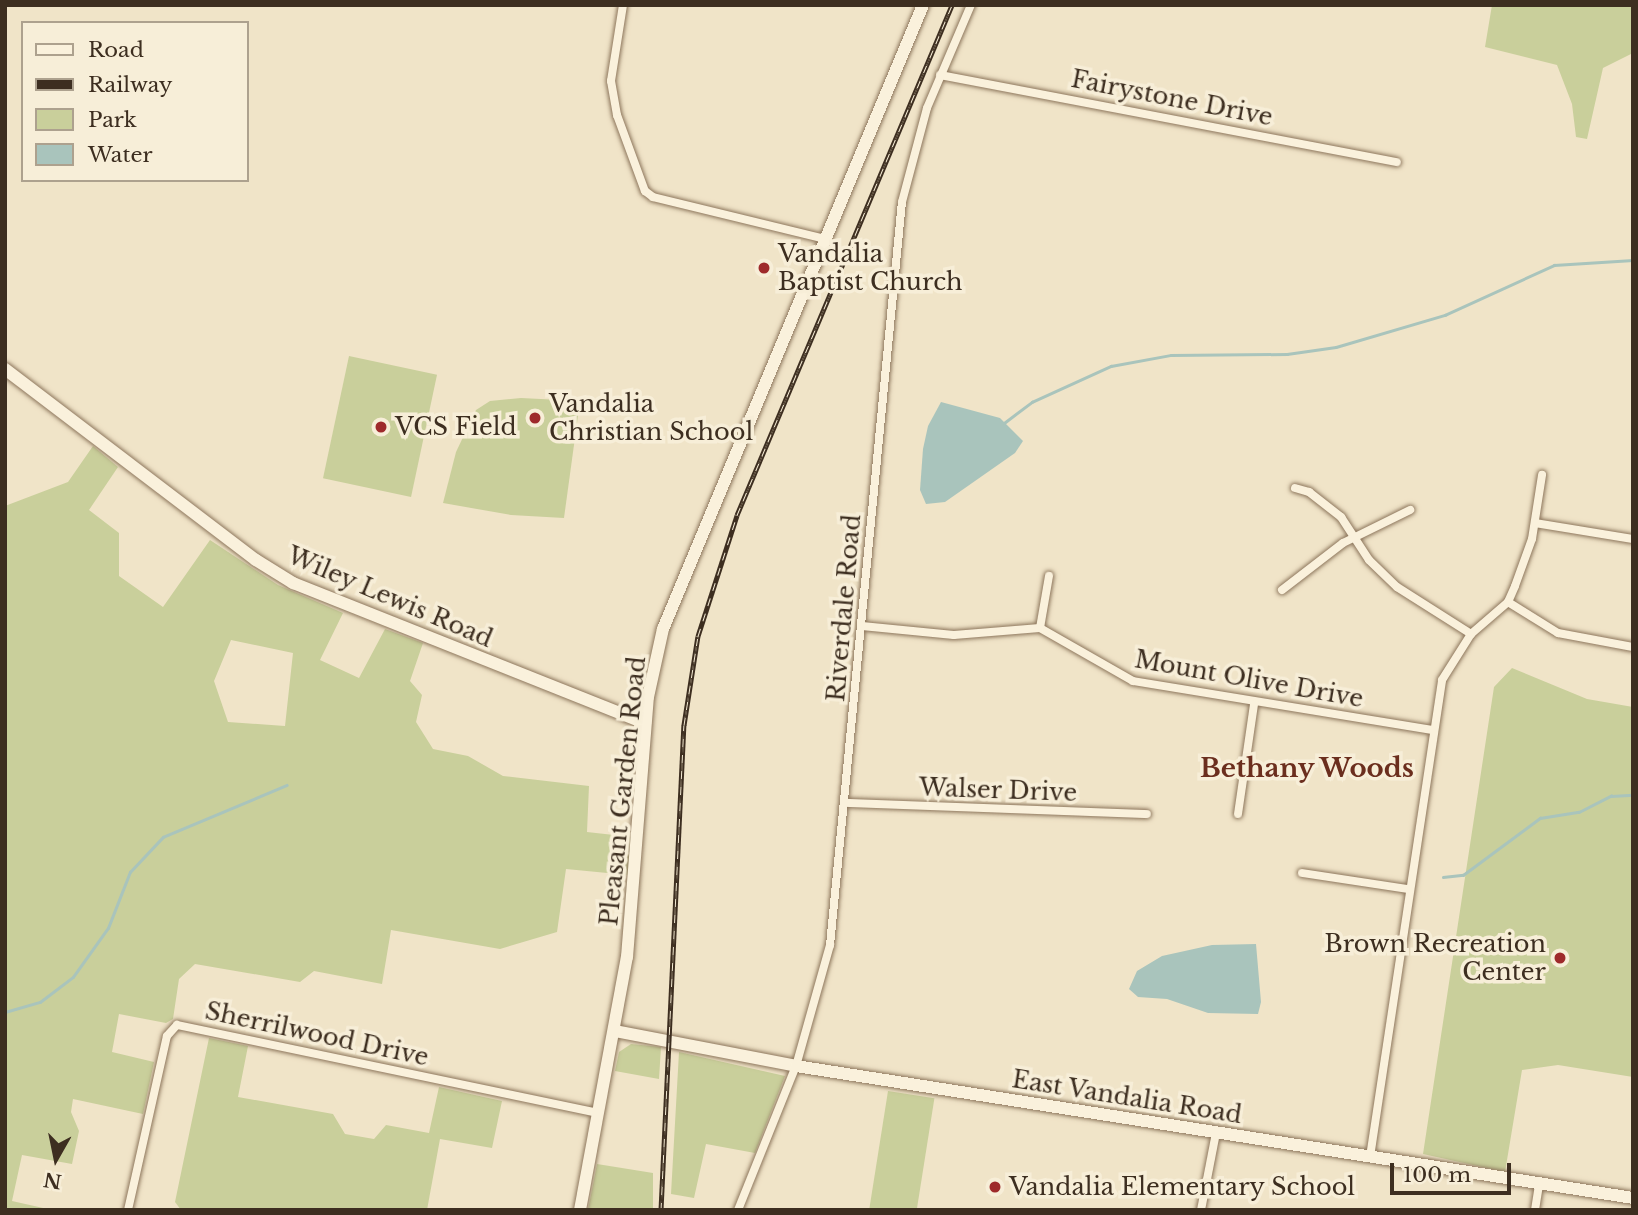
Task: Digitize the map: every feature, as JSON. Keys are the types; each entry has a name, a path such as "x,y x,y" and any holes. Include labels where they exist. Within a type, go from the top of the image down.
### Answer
{"street":[{"path":"623,5 613,59 613,98 634,170 647,193 825,239"},
{"name":"Pleasant Garden Road","path":"580,1210 615,1031 635,899 645,723 655,656 672,601 923,5"},
{"name":"Riverdale Road","path":"738,1210 796,1066 830,945 847,803 902,202 916,141 940,75 971,5"},
{"name":"Fairystone Drive","path":"940,75 1397,162"},
{"name":"Wiley Lewis Road","path":"5,369 256,560 293,583 645,723"},
{"path":"1370,1157 1408,889 1442,680 1471,634 1508,602 1524,568 1535,523 1542,475"},
{"path":"1295,488 1330,506 1388,579 1471,634"},
{"path":"1282,590 1356,536 1410,510"},
{"path":"1535,523 1633,539"},
{"path":"862,626 954,635 1040,628 1049,576"},
{"path":"1508,602 1558,633 1633,647"},
{"name":"Mount Olive Drive","path":"1040,628 1133,681 1254,704 1433,730"},
{"path":"1238,814 1254,704"},
{"name":"Walser Drive","path":"847,803 1147,814"},
{"path":"1302,873 1408,889"},
{"name":"Sherrilwood Drive","path":"128,1210 167,1035 177,1025 598,1113"},
{"name":"East Vandalia Road","path":"615,1031 796,1066 1633,1198"},
{"path":"1201,1210 1216,1133"},
{"path":"1535,1210 1539,1184"}],"green space":[{"path":"1492,5 1633,5 1633,53 1603,68 1587,139 1576,137 1572,104 1557,65 1485,47"},
{"name":"VCS Field","path":"349,356 437,375 411,497 323,478"},
{"path":"521,398 580,401 564,518 511,515 443,503 456,452 476,410 490,401"},
{"path":"93,446 118,467 89,510 119,533 119,576 163,607 210,540 278,585 343,613 320,660 359,678 385,629 423,643 410,681 422,695 416,722 433,749 468,756 503,776 589,786 587,832 632,837 628,875 566,869 557,932 500,949 391,930 382,984 314,971 300,982 195,964 179,979 173,1019 166,1023 119,1014 112,1052 154,1062 143,1114 73,1099 71,1112 79,1131 72,1164 22,1155 12,1201 52,1210 5,1210 5,506 68,482","holes":["231,640 293,653 285,726 228,722 214,681"]},
{"path":"1512,668 1587,699 1633,707 1633,1077 1558,1065 1522,1070 1505,1172 1423,1154 1494,687"},
{"path":"209,1038 248,1046 238,1097 333,1114 345,1134 374,1139 386,1125 429,1133 439,1087 502,1101 492,1148 440,1139 427,1210 181,1210 175,1202"},
{"path":"631,1044 661,1047 659,1079 615,1071 619,1052"},
{"path":"679,1052 785,1076 755,1153 706,1144 694,1198 671,1194"},
{"path":"888,1091 934,1098 917,1210 869,1210"},
{"path":"597,1164 653,1173 653,1210 588,1210"}],"water":[{"path":"941,402 1000,418 1023,441 1015,453 945,502 926,504 920,490 923,449 928,426"},
{"path":"1256,944 1261,1002 1258,1014 1208,1013 1167,999 1138,997 1129,989 1137,971 1162,956 1212,945"}],"waterway":[{"path":"1004,423 1032,402 1111,366 1171,355 1287,354 1336,347 1445,315 1554,265 1633,260"},
{"path":"5,1012 40,1002 73,977 108,928 130,872 163,837 287,785"},
{"path":"1443,877 1463,875 1540,818 1579,812 1611,796 1633,795"}],"railway":[{"path":"661,1210 684,725 698,636 737,515 952,5"}],"place":[{"name":"Vandalia Baptist Church","path":"764,268"},
{"name":"Vandalia Christian School","path":"535,418"},
{"name":"VCS Field","path":"381,427"},
{"name":"Brown Recreation Center","path":"1560,958"},
{"name":"Vandalia Elementary School","path":"995,1187"}],"district":[{"name":"Bethany Woods","path":"1307,769"}]}
